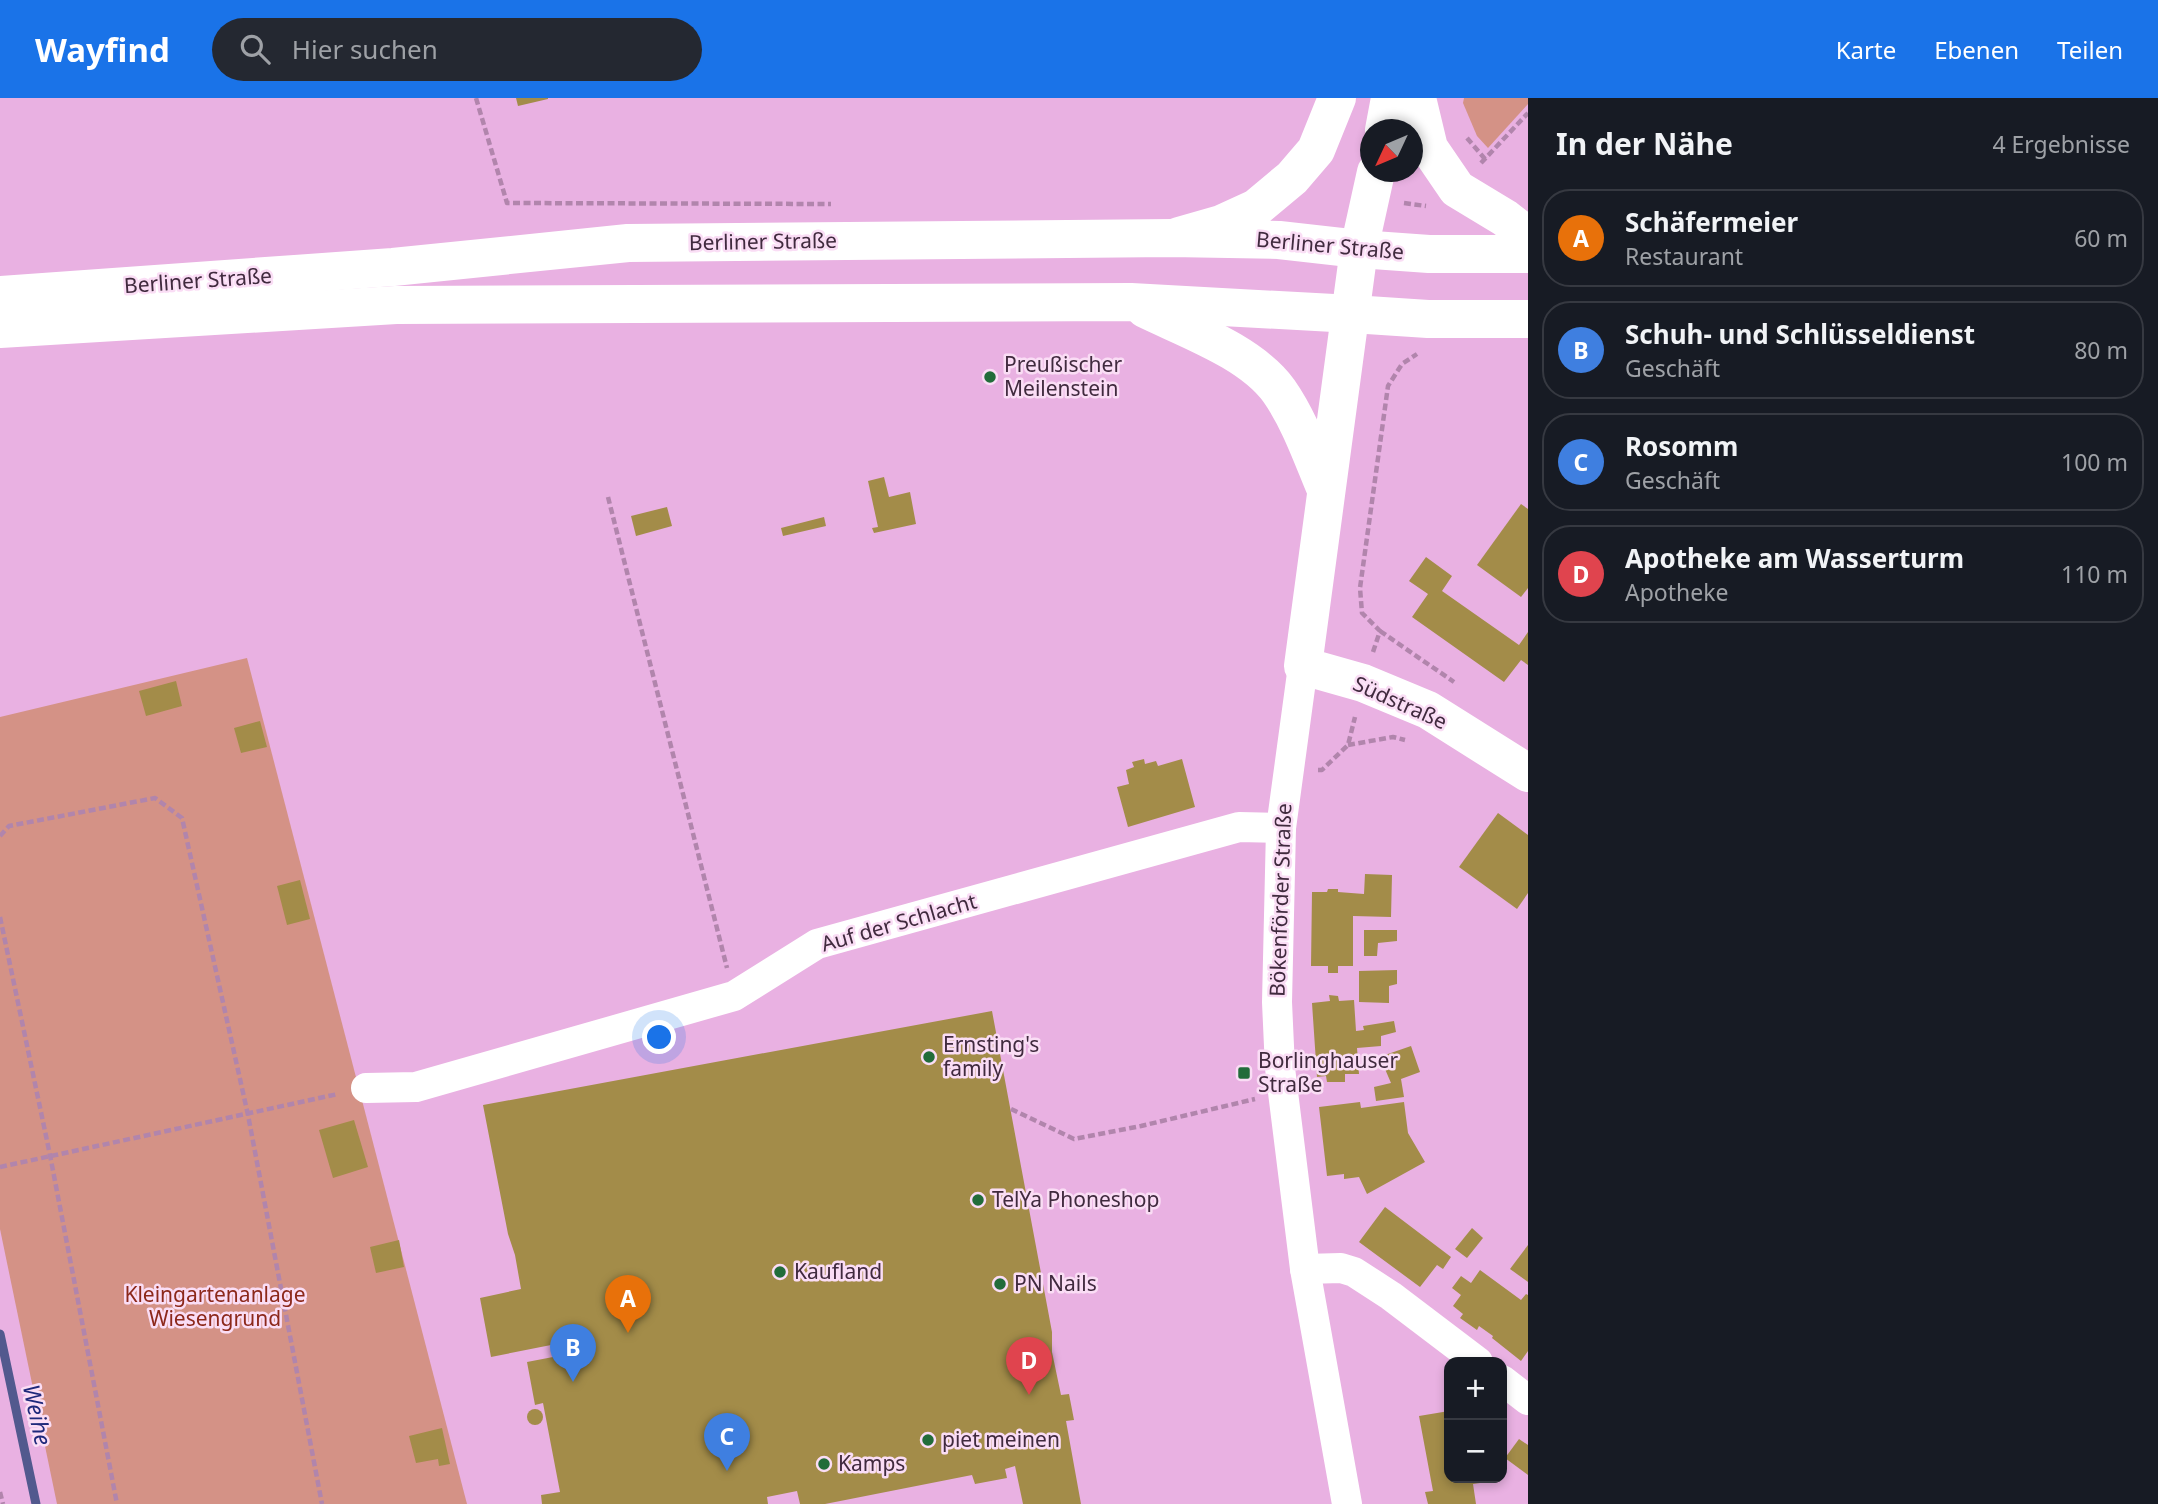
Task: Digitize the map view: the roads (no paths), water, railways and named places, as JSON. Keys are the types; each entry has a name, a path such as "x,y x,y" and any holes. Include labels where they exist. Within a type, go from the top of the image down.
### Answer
{"main road":[{"path":"1171,238 1221,224 1255,208 1292,178 1316,150 1337,98"},
{"path":"1386,119 1390,98"},
{"path":"1418,98 1429,148 1457,188 1528,236"},
{"name":"Bökenförder Straße","path":"1303,666 1359,249 1374,182"},
{"name":"Berliner Straße","path":"0,295 393,267 628,243 1171,238 1279,240 1429,254 1528,254"},
{"path":"1131,302 1256,367 1279,390 1298,423 1326,490"},
{"name":"Berliner Straße","path":"0,329 396,305 1131,302 1428,319 1528,320"},
{"name":"Südstraße","path":"1303,666 1363,683 1428,710 1526,768"}],"street":[{"name":"Bökenförder Straße","path":"1303,666 1281,828 1277,1002 1283,1093 1305,1269 1347,1504"},
{"name":"Auf der Schlacht","path":"366,1088 416,1087 734,996 817,944 1239,827 1281,828"},
{"path":"1305,1269 1341,1268 1354,1272 1383,1290 1471,1357"},
{"path":"1507,1384 1528,1400"}],"waterway":[{"name":"Weihe","path":"0,1334 36,1504"}],"place":[{"name":"Preußischer Meilenstein","path":"990,377"},
{"name":"Ernsting's family","path":"929,1057"},
{"name":"Borlinghauser Straße","path":"1244,1073"},
{"name":"TelYa Phoneshop","path":"978,1200"},
{"name":"Kaufland","path":"780,1272"},
{"name":"PN Nails","path":"1000,1284"},
{"name":"Schäfermeier","path":"628,1333"},
{"name":"Schuh- und Schlüsseldienst","path":"573,1382"},
{"name":"Apotheke am Wasserturm","path":"1029,1395"},
{"name":"piet meinen","path":"928,1440"},
{"name":"Kamps","path":"824,1464"},
{"name":"Rosomm","path":"727,1471"}],"park label":[{"name":"Kleingartenanlage Wiesengrund","path":"215,1307"}]}
